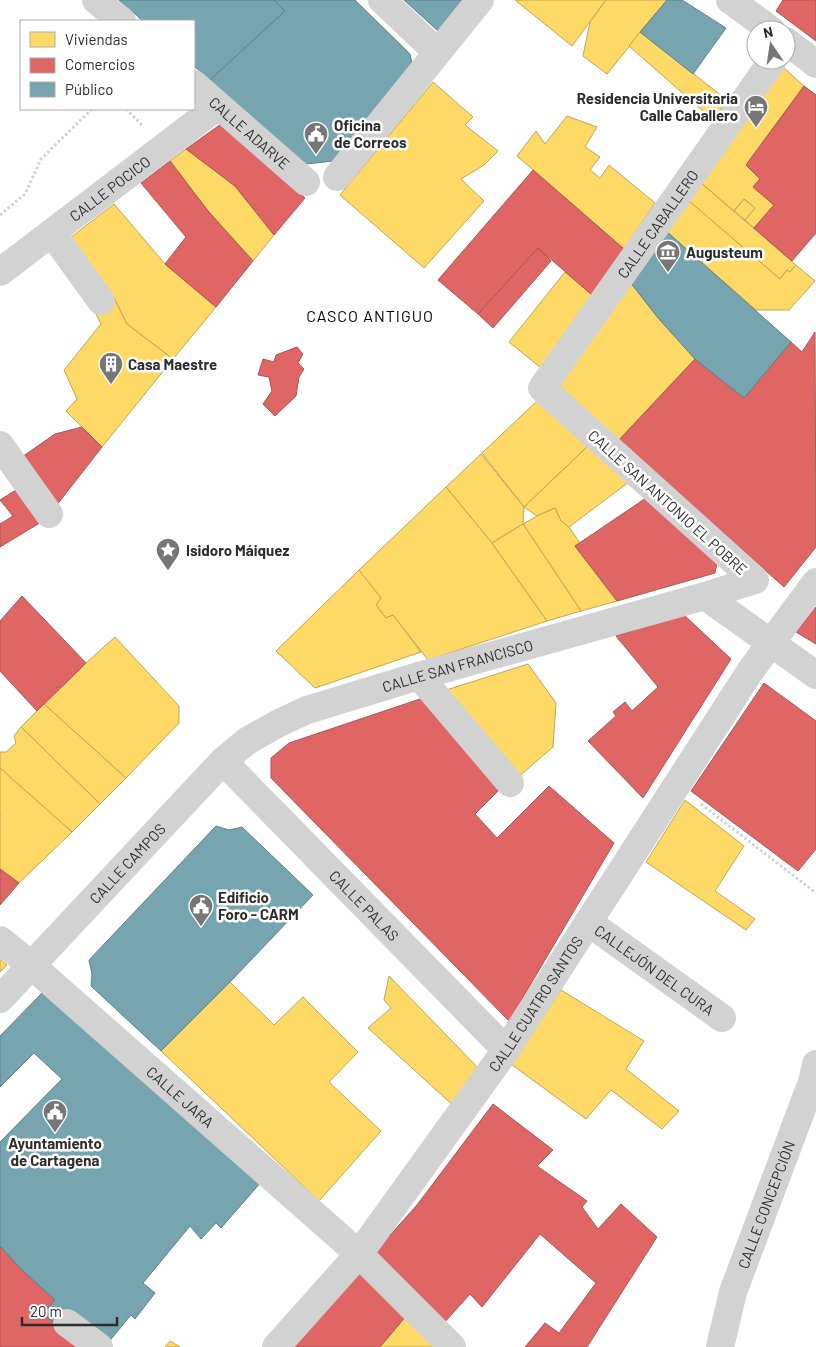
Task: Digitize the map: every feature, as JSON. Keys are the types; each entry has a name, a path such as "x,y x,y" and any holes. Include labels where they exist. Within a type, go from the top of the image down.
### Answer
{"street":[{"path":"96,0 121,20"},
{"path":"382,0 437,52"},
{"path":"337,177 480,0"},
{"path":"730,0 764,16"},
{"path":"796,49 816,64"},
{"name":"CALLE CABALLERO","path":"542,388 766,70"},
{"name":"CALLE ADARVE","path":"195,85 306,182"},
{"name":"CALLE POCICO","path":"0,272 218,106"},
{"path":"52,232 101,300"},
{"name":"CALLE SAN ANTONIO EL POBRE","path":"542,388 756,580 705,596"},
{"path":"0,445 49,514"},
{"name":"CALLE CUATRO SANTOS","path":"276,1347 359,1254 506,1050 770,642 816,582"},
{"path":"705,596 816,676"},
{"name":"CALLE SAN FRANCISCO","path":"223,760 247,741 278,723 307,710 419,676 705,596"},
{"path":"419,676 510,783"},
{"name":"CALLE CAMPOS","path":"0,999 223,760"},
{"name":"CALLE PALAS","path":"223,760 506,1050"},
{"name":"CALLEJÓN DEL CURA","path":"588,922 722,1018"},
{"name":"CALLE JARA","path":"0,940 31,965 359,1254 452,1347"},
{"name":"CALLE CONCEPCIÓN","path":"720,1347 733,1292 812,1082 816,1064"},
{"path":"67,1323 99,1347"}],"path":[{"path":"0,215 25,194 41,159 91,110"},
{"path":"127,110 145,127"},
{"path":"677,785 816,893"}],"building: Viviendas":[{"path":"515,0 606,0 572,46"},
{"path":"606,0 667,0 607,74 583,56 590,22"},
{"path":"640,32 727,100 713,120 629,46"},
{"name":"Residencia Universitaria Calle Caballero","path":"781,70 786,70 804,86 746,165 760,179 753,187 774,205 754,228 745,220 755,208 744,199 734,211 700,182"},
{"path":"433,82 473,117 465,125 498,151 484,165 461,179 484,201 424,268 340,195"},
{"path":"567,116 597,127 585,147 600,157 590,170 600,178 609,165 655,203 624,249 517,156 536,131 545,144"},
{"path":"186,149 235,186 274,235 253,261 208,211 170,161"},
{"path":"700,182 796,265 790,272 787,270 780,279 689,201"},
{"path":"744,199 755,208 745,220 734,211"},
{"path":"689,201 780,279 787,270 790,272 796,265 815,281 789,310 756,310 666,231"},
{"path":"114,204 165,264 216,307 173,359 127,324 114,298 70,238"},
{"path":"565,272 592,295 541,368 509,342"},
{"path":"630,282 659,319 695,359 619,440 556,384"},
{"name":"Casa Maestre","path":"114,298 127,324 173,359 102,447 66,411 77,399 64,370 101,324 95,312"},
{"path":"538,400 588,446 524,507 482,453"},
{"path":"588,446 629,482 569,527 561,521 555,508 537,516 524,507"},
{"path":"481,454 524,507 523,524 492,543 446,487"},
{"path":"446,487 492,543 547,621 428,660 393,615 386,618 376,605 381,598 359,570"},
{"path":"555,508 561,521 569,527 580,543 575,546 617,601 581,611 523,524"},
{"path":"523,524 581,611 547,621 492,543"},
{"path":"359,570 381,598 376,605 386,618 393,615 421,652 315,688 276,651"},
{"path":"115,637 179,706 179,723 126,778 44,704"},
{"path":"528,664 556,703 553,747 516,779 440,692"},
{"path":"44,704 126,778 100,804 21,727"},
{"path":"21,727 100,804 72,832 0,768 0,752 6,752 16,743 14,736"},
{"path":"0,768 72,832 19,883 0,869"},
{"path":"685,800 744,846 715,891 755,919 746,930 646,862"},
{"path":"0,959 7,965 0,972"},
{"path":"389,976 482,1072 456,1108 368,1028 391,1008 384,1000"},
{"path":"230,982 274,1025 303,997 358,1052 329,1082 381,1131 319,1201 161,1051"},
{"path":"561,990 644,1041 626,1069 679,1111 662,1129 611,1090 586,1119 511,1064"},
{"path":"406,1316 435,1347 380,1347"},
{"path":"170,1341 180,1347 165,1347"}],"building: Comercios":[{"path":"783,0 816,0 816,41 796,26 796,20 788,20 776,11"},
{"path":"804,86 816,95 816,233 792,261 754,228 774,205 753,187 760,179 746,165"},
{"path":"221,124 305,198 274,235 235,186 186,149"},
{"path":"170,161 208,211 253,261 216,307 165,264 186,237 141,183"},
{"path":"533,170 624,249 592,295 538,248 478,314 438,280"},
{"path":"538,248 551,261 493,328 478,314"},
{"path":"815,332 816,547 784,587 619,440 695,359 744,398 791,342 802,352"},
{"path":"297,347 303,354 298,363 304,369 299,377 296,396 275,416 263,404 272,391 269,377 258,375 263,359 274,362 276,355"},
{"path":"82,427 102,447 56,506 22,457 55,434"},
{"path":"19,488 43,521 0,547 0,524 13,516 0,500"},
{"path":"646,498 717,563 715,573 617,601 575,546"},
{"path":"22,596 86,663 37,711 0,671 0,621"},
{"path":"816,607 816,644 796,632"},
{"path":"683,614 731,659 643,798 588,741 616,716 613,712 625,702 632,711 658,687 616,636"},
{"path":"764,683 816,721 816,849 798,871 691,791"},
{"path":"423,698 502,787 475,814 497,838 549,786 614,843 509,1021 271,778 271,758 289,743"},
{"path":"0,869 19,883 0,905"},
{"path":"493,1104 553,1150 537,1166 587,1201 582,1207 598,1229 621,1204 657,1237 587,1347 525,1347 545,1323 559,1333 596,1283 540,1234 482,1307 470,1294 443,1324 373,1254 417,1205"},
{"path":"0,1246 21,1269 55,1300 43,1314 88,1347 0,1347"},
{"path":"359,1269 406,1316 380,1347 290,1347"}],"building: Público":[{"path":"119,0 274,0 285,11 210,80 195,67 195,20 142,20"},
{"path":"274,0 355,0 410,54 412,63 333,161 306,164 210,80 285,11"},
{"path":"404,0 463,0 438,31"},
{"path":"667,0 682,0 726,28 693,74 640,32"},
{"path":"666,231 791,342 744,398 695,359 659,319 630,282"},
{"name":"Edificio Foro - CARM","path":"216,826 229,830 242,827 313,895 161,1051 91,986 92,974 89,960"},
{"path":"42,993 262,1181 221,1228 216,1223 201,1239 190,1226 143,1283 155,1293 135,1319 131,1315 107,1344 61,1327 43,1314 55,1300 21,1269 0,1246 0,1142 62,1079 34,1053 0,1087 0,1036"}],"place":[{"name":"Residencia Universitaria Calle Caballero","path":"756,128"},
{"name":"Oficina de Correos","path":"316,155"},
{"name":"Augusteum","path":"668,273"},
{"name":"Casa Maestre","path":"111,385"},
{"name":"Isidoro Máiquez","path":"168,571"},
{"name":"Edificio Foro - CARM","path":"201,927"},
{"name":"Ayuntamiento de Cartagena","path":"55,1133"}],"district":[{"name":"CASCO ANTIGUO","path":"370,315"}]}
